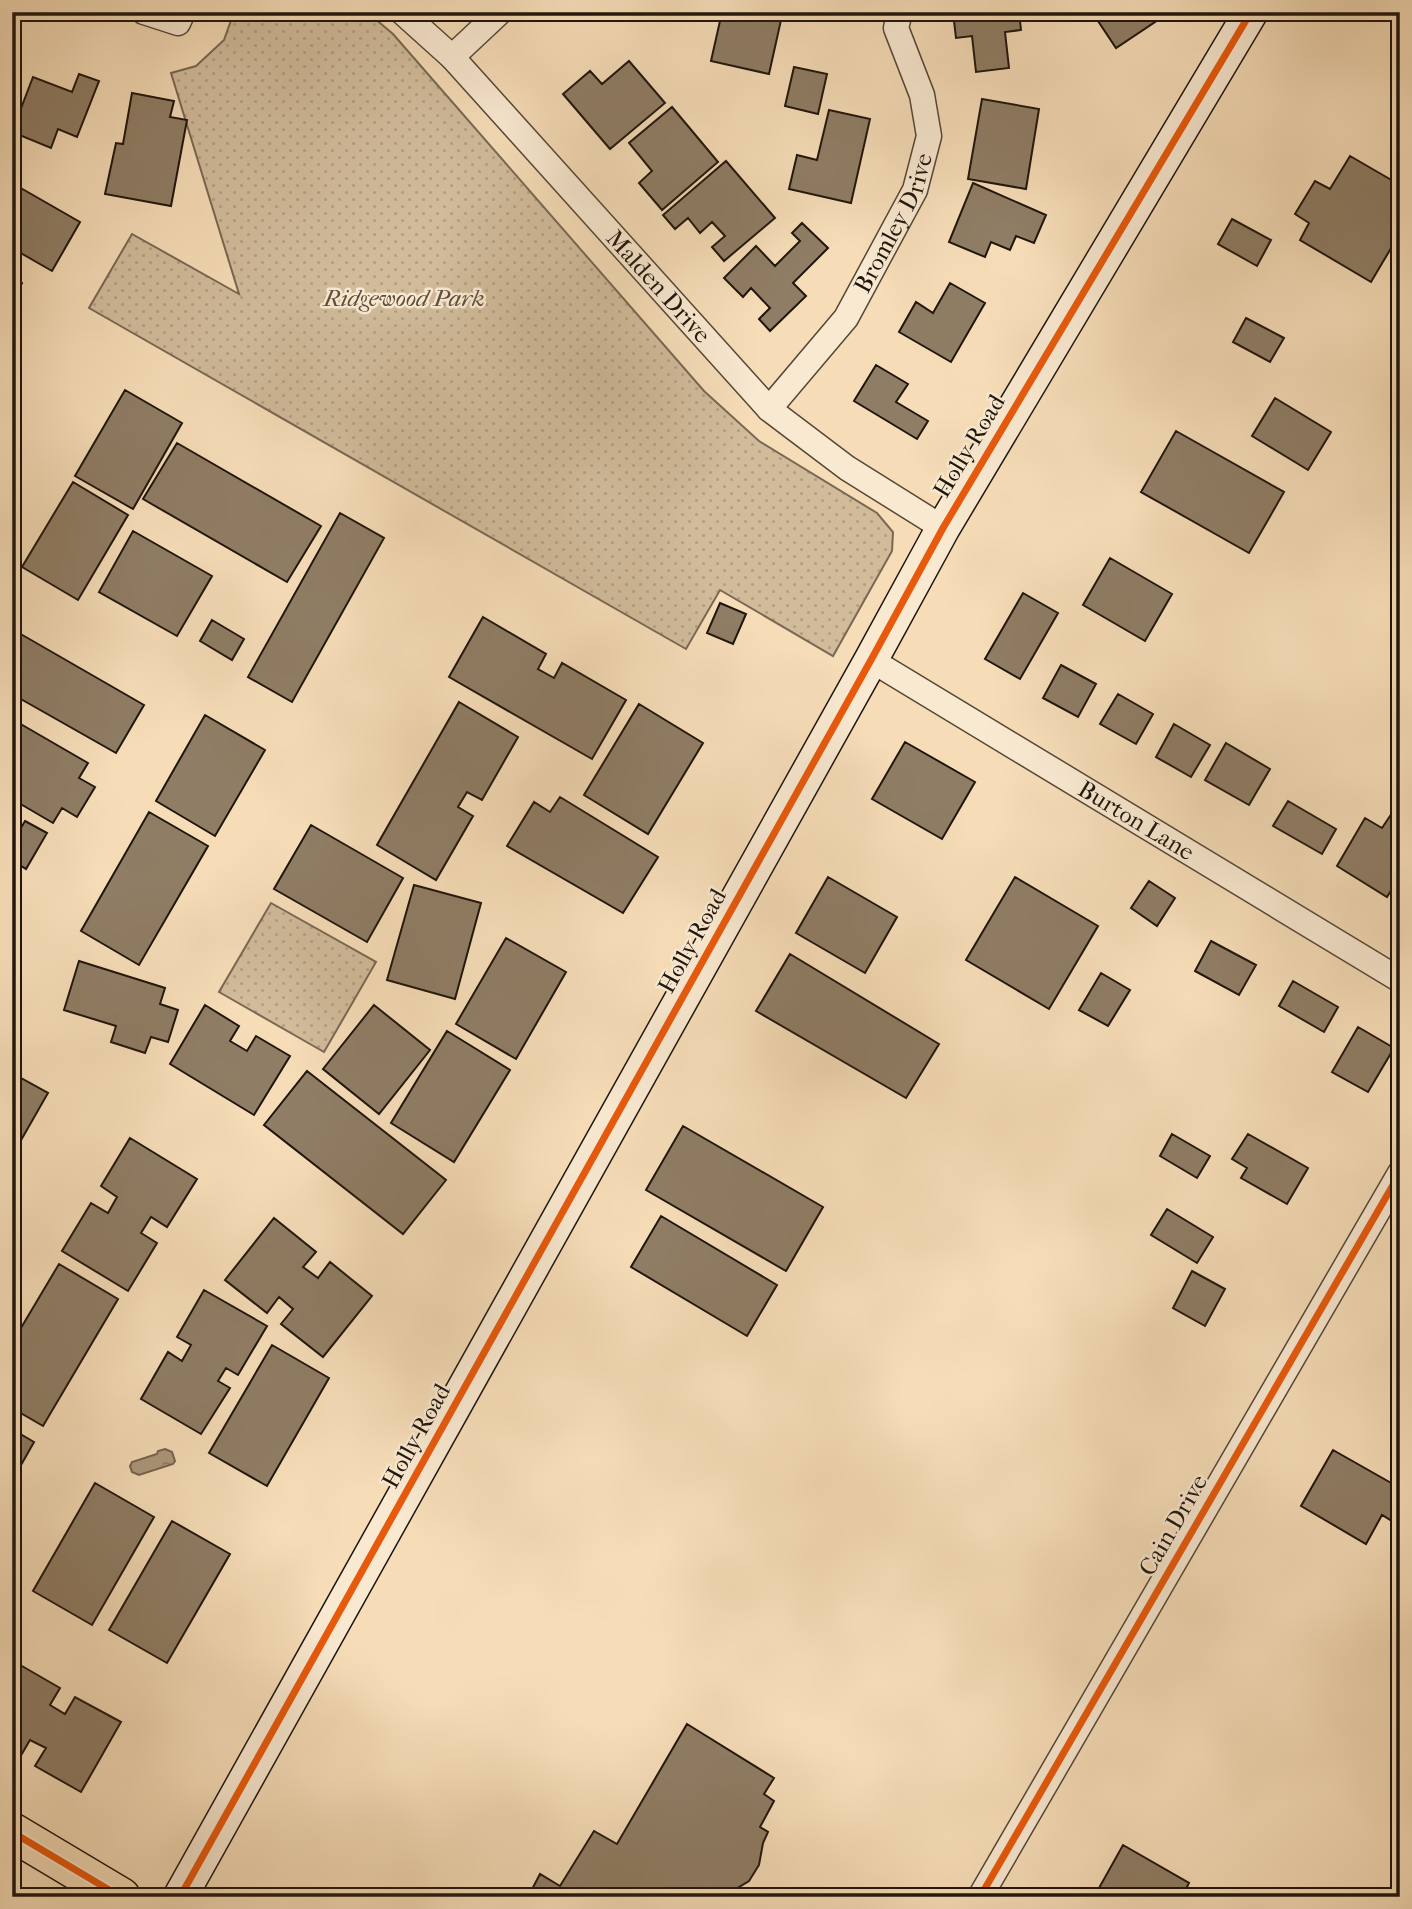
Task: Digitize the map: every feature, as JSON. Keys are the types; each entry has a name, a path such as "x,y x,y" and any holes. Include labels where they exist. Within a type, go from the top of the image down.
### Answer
{"main road":[{"name":"Holly Road","path":"180,1897 943,527 1251,12"},
{"path":"12,1832 121,1897"}],"street":[{"path":"144,12 181,18"},
{"name":"Malden Drive","path":"402,12 452,57 769,409 847,468 943,527"},
{"path":"452,57 500,12"},
{"name":"Bromley Drive","path":"769,409 846,318 915,190 929,136 922,95 896,27 900,12"},
{"name":"Burton Lane","path":"871,660 1400,980"},
{"name":"Cain Drive","path":"979,1897 1400,1173"}],"green space":[{"name":"Ridgewood Park","path":"234,12 367,12 393,34 704,391 759,441 877,513 893,532 892,551 833,656 720,590 686,649 89,308 132,234 239,294 171,73 196,66 224,40"},
{"path":"271,903 376,962 324,1052 219,992"}],"water":[{"path":"165,1449 172,1452 175,1461 173,1464 139,1475 132,1472 132,1462"}],"building":[{"path":"722,12 747,12 781,20 769,74 711,61"},
{"path":"953,12 1019,12 1021,30 1005,32 1009,68 976,72 972,36 956,38"},
{"path":"1092,12 1170,12 1116,48"},
{"path":"629,61 665,103 610,149 563,94 590,71 602,84"},
{"path":"794,67 827,74 818,114 785,106"},
{"path":"79,74 99,81 77,137 58,129 51,148 12,132 33,77 72,92"},
{"path":"132,93 174,101 170,117 187,120 171,206 105,194 116,143 123,144"},
{"path":"982,99 1039,109 1026,189 968,179"},
{"path":"672,107 718,162 662,210 639,183 652,171 629,143"},
{"path":"829,110 870,119 851,203 789,189 797,155 817,160"},
{"path":"1350,156 1400,185 1400,233 1371,282 1300,240 1309,223 1295,214 1315,181 1330,189"},
{"path":"726,161 775,218 724,261 712,247 725,236 712,222 700,233 688,218 675,229 663,215"},
{"path":"12,183 80,222 52,271 12,248"},
{"path":"973,183 1046,215 1034,243 1016,236 1010,250 991,242 985,257 949,242"},
{"path":"1232,219 1271,240 1257,266 1218,244"},
{"path":"802,223 828,248 793,283 806,296 770,331 759,319 770,308 751,288 743,297 724,278 756,246 775,266 800,241 792,233"},
{"path":"12,277 22,283 12,301"},
{"path":"950,283 985,303 951,362 899,332 916,302 933,313"},
{"path":"1246,318 1284,338 1270,362 1233,342"},
{"path":"876,365 908,384 896,402 928,421 917,439 854,401"},
{"path":"125,390 182,423 133,509 75,476"},
{"path":"1275,398 1331,432 1308,470 1252,436"},
{"path":"1176,431 1284,492 1249,553 1141,492"},
{"path":"177,443 321,526 287,582 143,499"},
{"path":"73,482 128,515 78,600 22,567"},
{"path":"340,513 384,538 292,702 248,677"},
{"path":"133,531 212,576 177,636 99,592"},
{"path":"1110,558 1172,594 1145,641 1083,605"},
{"path":"1023,593 1058,613 1020,679 985,659"},
{"path":"720,603 746,614 733,644 707,633"},
{"path":"483,617 546,654 538,669 554,678 562,663 626,700 592,759 449,677"},
{"path":"212,620 244,639 232,660 200,641"},
{"path":"12,629 144,705 116,753 12,694"},
{"path":"1061,665 1096,684 1078,717 1043,698"},
{"path":"1118,694 1153,714 1136,744 1100,724"},
{"path":"459,702 518,737 482,800 467,792 458,807 473,816 436,880 377,845"},
{"path":"639,704 703,743 648,834 584,795"},
{"path":"205,715 265,750 215,836 156,801"},
{"path":"12,719 88,763 79,778 95,787 77,817 62,808 53,823 12,799"},
{"path":"1174,724 1210,745 1191,777 1156,757"},
{"path":"905,742 975,782 942,839 872,799"},
{"path":"1226,743 1270,769 1249,805 1205,780"},
{"path":"560,797 658,857 623,913 507,846 534,802 550,812"},
{"path":"1288,801 1336,829 1322,854 1273,826"},
{"path":"149,812 208,846 139,965 81,931"},
{"path":"1392,813 1400,818 1400,876 1387,897 1337,866 1365,818 1382,828"},
{"path":"25,821 47,833 26,869 12,860 12,843"},
{"path":"311,825 403,878 367,942 274,889"},
{"path":"828,877 897,917 865,973 796,933"},
{"path":"1015,877 1098,926 1049,1009 966,960"},
{"path":"1149,881 1175,898 1157,926 1131,908"},
{"path":"414,885 481,903 455,999 387,980"},
{"path":"506,938 566,972 516,1059 456,1024"},
{"path":"1211,941 1256,965 1239,995 1195,971"},
{"path":"790,954 939,1044 906,1098 756,1011"},
{"path":"79,961 165,988 160,1004 178,1010 168,1042 151,1037 145,1053 111,1042 116,1026 64,1010"},
{"path":"1101,973 1130,990 1108,1026 1079,1010"},
{"path":"1293,981 1338,1007 1324,1032 1279,1006"},
{"path":"205,1005 239,1026 230,1041 247,1051 256,1036 290,1056 254,1115 170,1064"},
{"path":"374,1005 430,1050 379,1114 323,1069"},
{"path":"1358,1027 1394,1048 1368,1092 1332,1072"},
{"path":"447,1031 510,1070 454,1162 391,1123"},
{"path":"307,1071 446,1180 403,1234 264,1125"},
{"path":"12,1073 48,1093 12,1156"},
{"path":"683,1126 823,1207 786,1271 646,1190"},
{"path":"1172,1134 1210,1156 1197,1178 1160,1156"},
{"path":"1248,1134 1308,1168 1287,1204 1241,1178 1247,1168 1232,1159"},
{"path":"130,1138 197,1179 167,1227 151,1217 141,1233 157,1243 128,1291 62,1251 91,1203 108,1213 117,1197 101,1186"},
{"path":"1167,1209 1213,1237 1197,1263 1151,1235"},
{"path":"661,1216 777,1285 747,1336 631,1267"},
{"path":"274,1218 316,1252 303,1267 318,1278 330,1262 372,1296 323,1357 281,1324 293,1309 279,1297 267,1313 225,1280"},
{"path":"59,1264 118,1299 43,1426 12,1408 12,1343"},
{"path":"1192,1271 1225,1289 1205,1326 1173,1308"},
{"path":"204,1290 267,1326 238,1375 226,1368 218,1381 230,1388 201,1434 141,1399 168,1352 182,1361 191,1345 177,1337"},
{"path":"272,1345 329,1378 267,1486 209,1453"},
{"path":"12,1429 34,1442 12,1481"},
{"path":"1333,1450 1400,1488 1400,1526 1382,1515 1366,1544 1301,1506"},
{"path":"95,1483 154,1517 92,1625 33,1591"},
{"path":"172,1521 230,1554 167,1663 109,1630"},
{"path":"15,1662 60,1688 50,1705 65,1714 75,1697 121,1722 81,1792 35,1766 46,1748 30,1740 20,1757 12,1752 12,1667"},
{"path":"687,1724 774,1778 764,1794 774,1801 760,1827 768,1832 759,1865 749,1881 736,1889 731,1897 621,1897 610,1891 607,1897 528,1897 540,1874 560,1886 594,1831 617,1844"},
{"path":"1123,1845 1189,1883 1182,1897 1094,1897"}],"cycle path":[{"path":"180,1897 943,528 1251,12"},
{"path":"980,1897 1400,1173"},
{"path":"12,1832 121,1897"}]}
